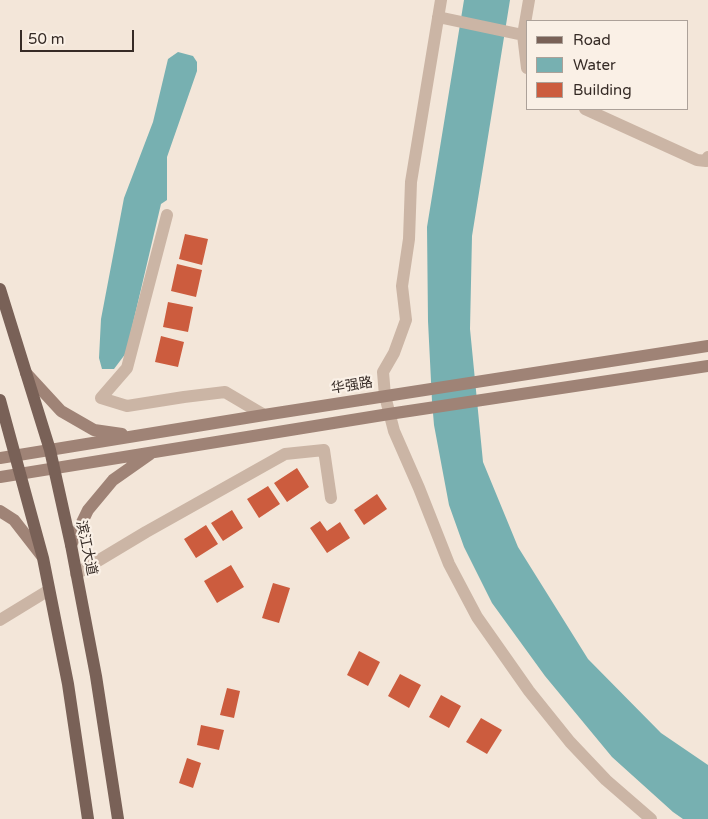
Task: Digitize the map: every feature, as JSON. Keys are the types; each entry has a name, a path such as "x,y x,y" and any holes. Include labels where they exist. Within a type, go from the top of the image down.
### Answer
{"main road":[{"name":"滨江大道","path":"0,289 50,450 71,544 96,676 118,819"},
{"name":"华强路","path":"0,458 264,414 708,346"},
{"path":"0,477 389,414 708,366"},
{"path":"26,373 61,411 94,430 137,436"},
{"path":"0,400 43,558 68,684 88,819"},
{"path":"71,544 88,510 113,480 153,452"},
{"path":"0,511 14,520 43,558"}],"street":[{"path":"441,0 411,182 409,239 402,286 406,320 394,353 384,372 385,396 389,414 394,431 449,564 477,616 529,691 570,742 606,780 651,819"},
{"path":"526,60 523,35 529,0"},
{"path":"438,17 523,35"},
{"path":"587,110 697,160 706,161 708,157"},
{"path":"167,215 127,368 101,398 128,406 225,392 264,414"},
{"path":"76,574 146,532 285,454 324,450 332,498"},
{"path":"0,620 49,590"}],"water":[{"path":"464,0 510,0 472,236 470,329 483,462 518,547 588,659 661,733 708,765 708,819 683,819 673,812 612,757 545,676 492,603 464,547 449,505 434,425 432,401 428,321 427,227"},
{"path":"178,52 193,56 197,62 197,71 167,157 167,200 161,204 126,353 114,369 102,369 99,358 101,319 124,198 153,122 168,59"}],"building":[{"path":"185,234 208,239 202,265 179,259"},
{"path":"177,264 202,270 196,297 171,291"},
{"path":"168,302 193,307 188,332 163,327"},
{"path":"161,336 184,342 178,367 155,362"},
{"path":"297,468 309,487 287,502 274,483"},
{"path":"268,486 280,504 259,518 247,499"},
{"path":"377,494 387,509 364,525 354,510"},
{"path":"232,510 243,528 223,541 211,523"},
{"path":"320,521 327,531 340,522 350,538 327,553 310,528"},
{"path":"206,525 218,544 196,558 184,539"},
{"path":"231,565 244,587 217,603 204,581"},
{"path":"273,583 290,588 279,623 262,618"},
{"path":"359,651 380,662 368,686 347,675"},
{"path":"400,674 421,685 409,708 388,696"},
{"path":"227,688 240,691 234,718 220,715"},
{"path":"441,695 461,706 449,728 429,717"},
{"path":"481,718 502,730 487,754 466,742"},
{"path":"201,725 224,730 219,750 197,745"},
{"path":"187,758 201,763 193,788 179,783"}]}
